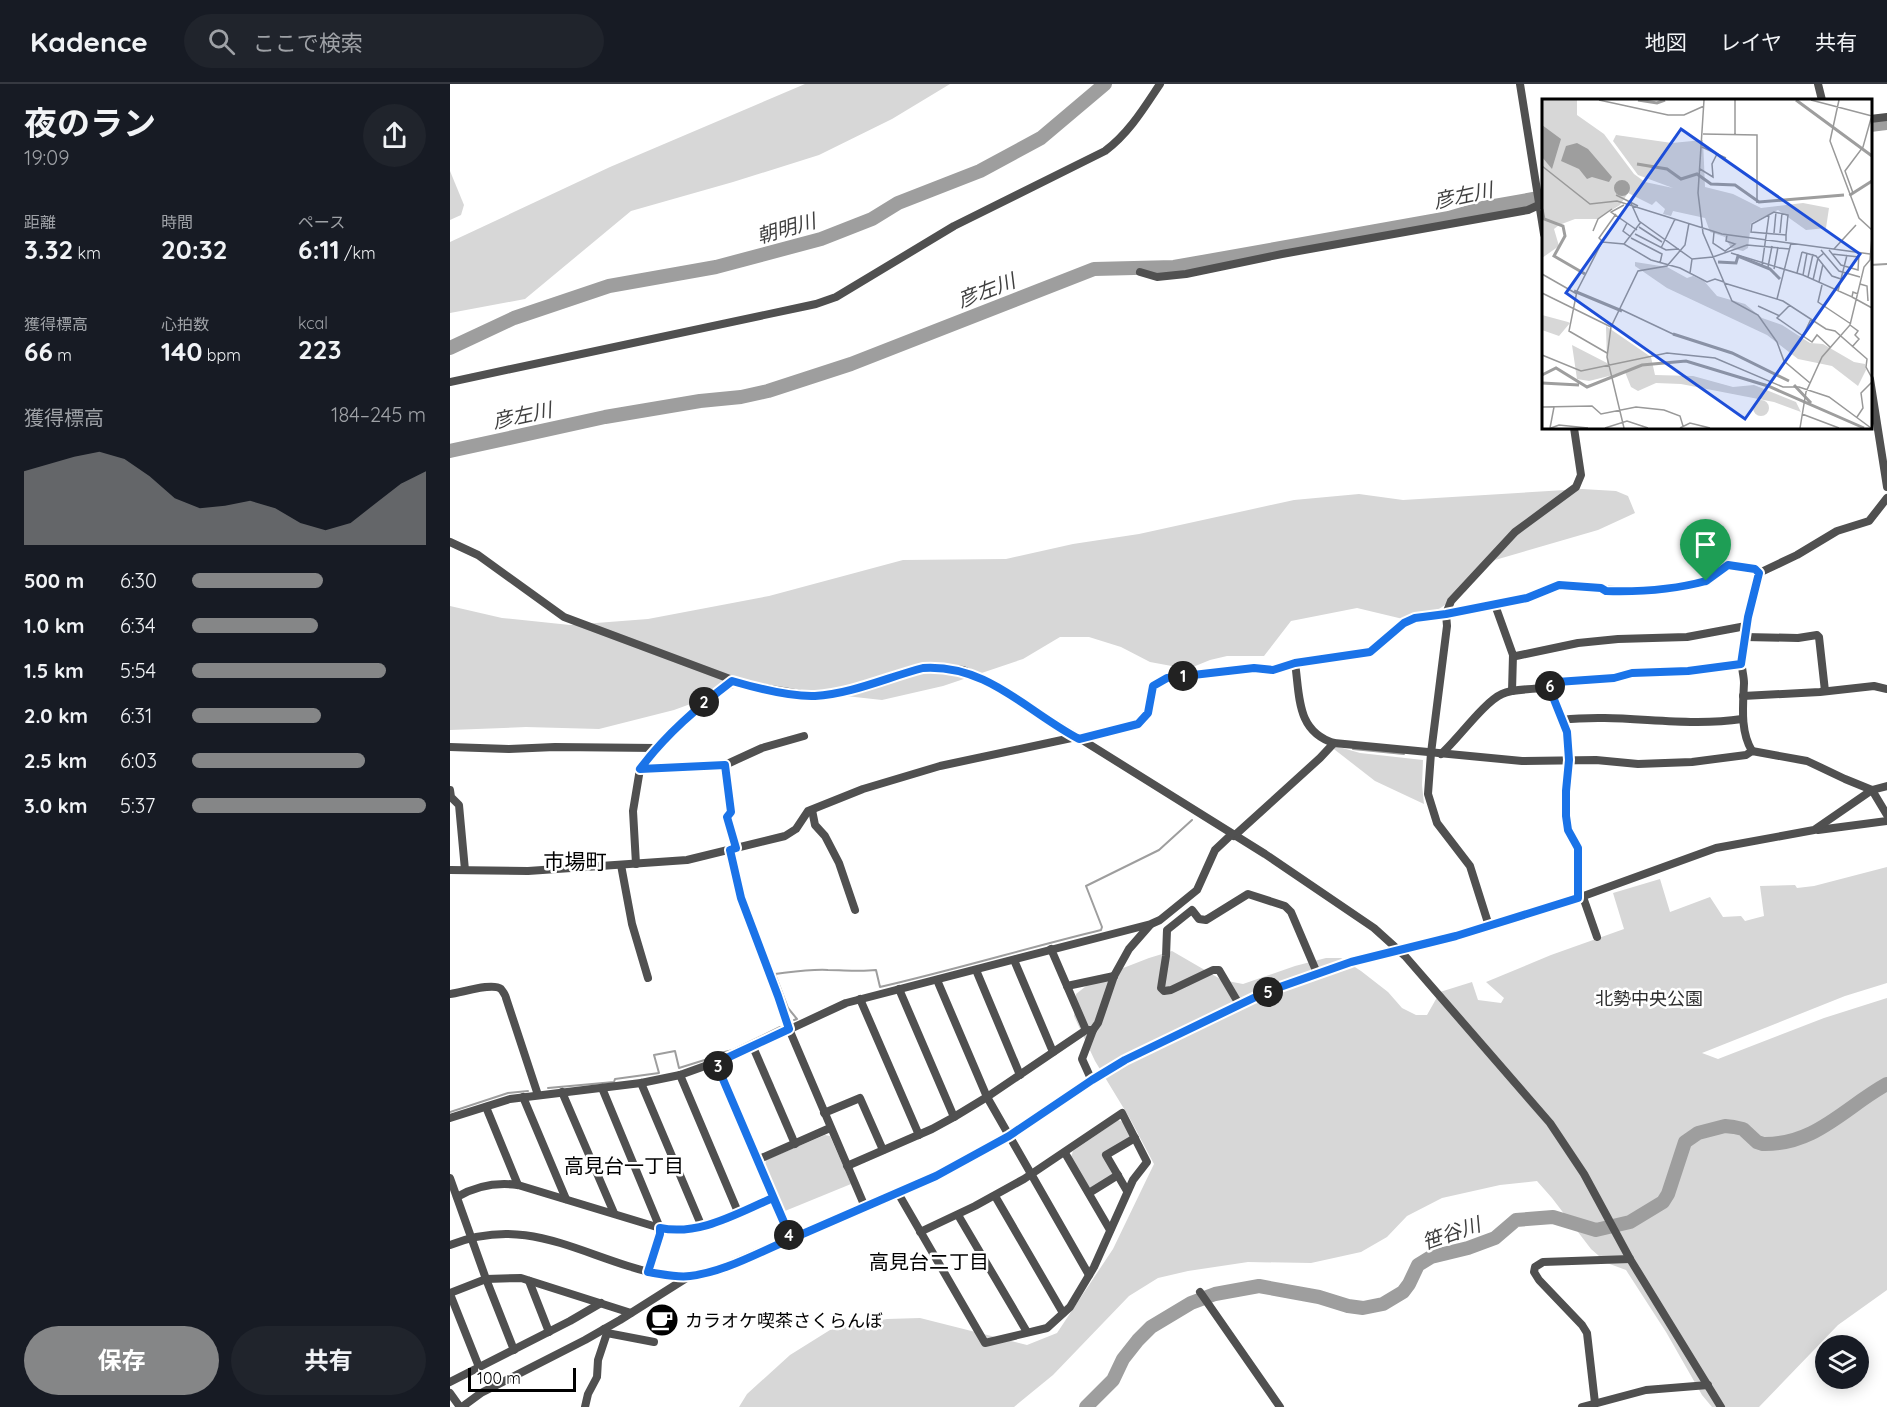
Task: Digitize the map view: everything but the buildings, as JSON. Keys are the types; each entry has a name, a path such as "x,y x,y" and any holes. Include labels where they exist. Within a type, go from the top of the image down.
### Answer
{"street":[{"path":"450,382 816,304 836,297 935,236 1105,151 1119,141 1132,126 1160,84"},
{"path":"1520,84 1542,222"},
{"path":"1818,84 1822,99"},
{"path":"1872,119 1887,117"},
{"path":"1140,272 1157,277 1186,274 1282,254 1528,210 1539,204"},
{"path":"1872,392 1887,487"},
{"path":"1489,926 1470,867 1437,823 1431,809 1428,785 1447,626 1446,614 1451,601 1508,538 1576,487 1579,481 1580,466 1574,429"},
{"path":"1759,573 1797,555 1837,531 1869,521 1887,499"},
{"path":"450,542 478,555 564,617 732,681 813,696 843,691 923,668 963,670 995,685 1233,835 1374,928 1398,950 1470,1028 1550,1123 1584,1174 1630,1259 1721,1407"},
{"path":"796,829 808,811 863,789 940,766 1138,724 1148,713 1153,686 1167,678 1254,668 1273,670 1295,663 1370,652 1404,623 1415,618 1527,598 1559,585 1630,591 1674,589 1709,580 1728,565 1755,569 1759,573"},
{"path":"1752,751 1748,745 1742,719 1744,677 1741,664 1746,626 1759,573"},
{"path":"1495,604 1513,656 1512,691"},
{"path":"1513,656 1578,643 1687,637 1746,626"},
{"path":"1745,637 1798,638 1817,635 1825,691"},
{"path":"1295,663 1304,719 1313,732 1322,739 1431,753 1521,761 1596,760 1631,764 1692,762 1746,755 1752,751 1807,760 1872,790 1887,815"},
{"path":"1441,754 1494,699 1512,691 1549,687 1557,682 1614,678 1632,673 1688,671 1741,664"},
{"path":"636,864 633,811 640,769 656,748 697,707 732,681"},
{"path":"1743,696 1874,686 1887,689"},
{"path":"1549,687 1567,732 1569,760 1566,816 1568,830 1578,848 1580,897 1597,937"},
{"path":"1562,720 1597,717 1727,722 1742,719"},
{"path":"640,769 725,765 762,747 804,736"},
{"path":"450,1118 510,1099 641,1083 680,1075 753,1047 846,1003 1151,924 1160,920 1197,890 1215,850 1320,758 1334,742"},
{"path":"450,747 656,748"},
{"path":"725,765 731,812 727,817 741,898 789,1029 865,1207"},
{"path":"1814,830 1872,790 1887,786"},
{"path":"450,790 451,797 459,806 465,870"},
{"path":"812,810 815,825 825,836 839,863 855,910"},
{"path":"450,1394 461,1407 481,1393 605,1331 688,1277 719,1269 936,1176 1009,1136 1092,1080 1239,1004 1317,973 1489,926 1580,897 1716,848 1814,830 1887,821"},
{"path":"450,870 528,871 687,860 785,836 796,829 815,825"},
{"path":"621,865 632,924 648,978"},
{"path":"1239,1004 1221,972 1216,969 1171,990 1164,991 1161,988 1167,930 1192,910 1199,919 1206,921 1248,894 1288,908 1317,973"},
{"path":"847,1166 954,1117 1090,1030 1098,1023 1113,976 1129,949 1151,924"},
{"path":"1051,949 1090,1030 1082,1059 1092,1080"},
{"path":"1014,960 1053,1052"},
{"path":"976,970 1020,1075"},
{"path":"1067,986 1113,976"},
{"path":"938,980 987,1097 1089,1275"},
{"path":"450,994 471,989 498,987 502,990 538,1095"},
{"path":"899,989 954,1117"},
{"path":"860,999 919,1135"},
{"path":"753,1047 795,1144"},
{"path":"716,1063 791,1239"},
{"path":"680,1075 738,1212"},
{"path":"641,1083 702,1227"},
{"path":"602,1088 660,1228 648,1272"},
{"path":"562,1092 614,1213"},
{"path":"523,1097 566,1199"},
{"path":"824,1113 860,1098 883,1150"},
{"path":"486,1107 518,1185"},
{"path":"898,1193 920,1232 985,1342 1047,1328 1070,1307 1089,1275 1127,1191 1147,1162 1122,1113 1065,1153 995,1196 920,1232"},
{"path":"757,1160 830,1128"},
{"path":"1127,1191 1107,1155 1135,1138"},
{"path":"1065,1153 1110,1230"},
{"path":"1089,1193 1118,1175"},
{"path":"450,1178 514,1350"},
{"path":"457,1197 486,1185 518,1185 660,1228 680,1231 702,1227 773,1198"},
{"path":"995,1196 1063,1313"},
{"path":"958,1215 1027,1332"},
{"path":"450,1245 471,1237 497,1233 530,1235 648,1272 688,1277"},
{"path":"1596,1403 1587,1333 1539,1280 1534,1272 1535,1267 1543,1262 1630,1259"},
{"path":"479,1367 450,1293 486,1279 510,1277 529,1281 631,1313"},
{"path":"529,1281 549,1332"},
{"path":"1200,1293 1280,1407"},
{"path":"450,1382 601,1303"},
{"path":"605,1331 654,1342"},
{"path":"585,1407 588,1394 597,1377 598,1360 605,1331"},
{"path":"1582,1407 1646,1390 1708,1385"}],"green space":[{"path":"805,84 950,84 892,119 819,155 631,211 525,299 450,313 450,242 610,167"},
{"path":"450,171 464,205 461,215 450,220"},
{"path":"1582,489 1616,491 1628,496 1635,513 1598,530 1495,560 1481,571 1466,591 1439,609 1403,619 1357,608 1291,621 1264,656 1227,656 1188,669 1150,662 1121,647 1089,637 1060,637 1023,659 943,686 882,700 773,688 737,687 674,710 599,729 526,727 450,730 450,606 502,618 570,625 648,619 769,596 903,560 1006,559 1073,544 1139,534 1294,500 1359,494 1403,500"},
{"path":"1330,746 1360,753 1423,760 1424,804 1375,781"},
{"name":"北勢中央公園","path":"1887,867 1887,983 1845,996 1702,1053 1718,1059 1824,1018 1887,998 1887,1290 1838,1325 1828,1335 1815,1335 1815,1349 1759,1407 1712,1407 1702,1395 1666,1332 1626,1270 1607,1263 1591,1249 1537,1181 1500,1185 1442,1198 1407,1216 1387,1237 1361,1252 1311,1263 1248,1262 1158,1278 1129,1296 1053,1375 1014,1407 739,1407 747,1394 790,1355 830,1330 887,1319 920,1318 1027,1345 1057,1333 1113,1249 1154,1164 1095,1061 1074,1016 1076,994 1095,979 1172,951 1222,980 1243,984 1295,966 1326,958 1341,958 1388,992 1402,1008 1416,1015 1427,1015 1440,992 1472,982 1478,1000 1501,1003 1504,998 1486,982 1551,955 1624,929 1613,893 1660,879 1670,912 1710,897 1723,917 1741,916 1745,921 1764,916 1760,886 1795,885 1797,888 1814,886"},
{"path":"1118,1120 1123,1122 1131,1137 1104,1154 1115,1173 1090,1189 1071,1157 1073,1151"},
{"path":"825,1135 830,1136 851,1184 785,1211 765,1165 766,1160"}],"waterway":[{"name":"朝明川","path":"450,348 514,318 609,286 716,267 821,239 872,219 898,203 980,171 1041,138 1105,84"},
{"name":"彦左川","path":"1872,125 1887,123"},
{"name":"彦左川","path":"450,451 605,417 768,391 851,364 1094,269 1174,267 1449,218 1483,208 1542,197"},
{"path":"1872,265 1887,264"},
{"path":"1353,749 1404,754"},
{"path":"794,1020 797,1019 788,1008 775,974 815,970 876,970 880,987 1101,930 1102,927 1086,886 1159,850 1192,820"},
{"path":"548,1088 614,1082 615,1079 659,1073 654,1055 675,1051 679,1068 733,1050 780,1027"},
{"name":"笹谷川","path":"1086,1407 1113,1380 1123,1359 1151,1327 1191,1303 1215,1294 1259,1286 1319,1297 1348,1306 1363,1308 1383,1304 1403,1292 1418,1265 1431,1257 1468,1248 1495,1238 1516,1220 1553,1217 1596,1230 1630,1222 1663,1202 1668,1194 1685,1142 1698,1133 1725,1126 1734,1127 1743,1129 1757,1142 1782,1143 1814,1132 1887,1084"},
{"path":"450,1112 508,1093 528,1091"}],"place":[{"name":"カラオケ喫茶さくらんぼ","path":"662,1320"}],"district":[{"name":"市場町","path":"575,861"},
{"name":"高見台一丁目","path":"624,1165"},
{"name":"高見台二丁目","path":"929,1261"}],"route":[{"path":"1706,581 1674,589 1645,591 1606,591 1601,588 1559,585 1527,598 1415,618 1404,623 1370,652 1295,663 1273,670 1254,668 1167,678 1153,686 1148,713 1138,724 1079,739 985,679 963,670 923,668 843,691 813,696 770,690 732,681 697,707 656,748 640,769 725,765 731,812 727,817 736,848 730,850 741,898 789,1029 716,1063 791,1239 719,1269 688,1277 648,1272 660,1228 680,1231 702,1227 773,1198 791,1239 936,1176 974,1157 1125,1060 1266,992 1351,962 1456,936 1578,898 1578,848 1568,830 1566,816 1569,760 1567,732 1549,687 1557,682 1614,678 1632,673 1688,671 1741,664 1748,617 1759,573 1755,569 1728,565 1706,581"}]}
